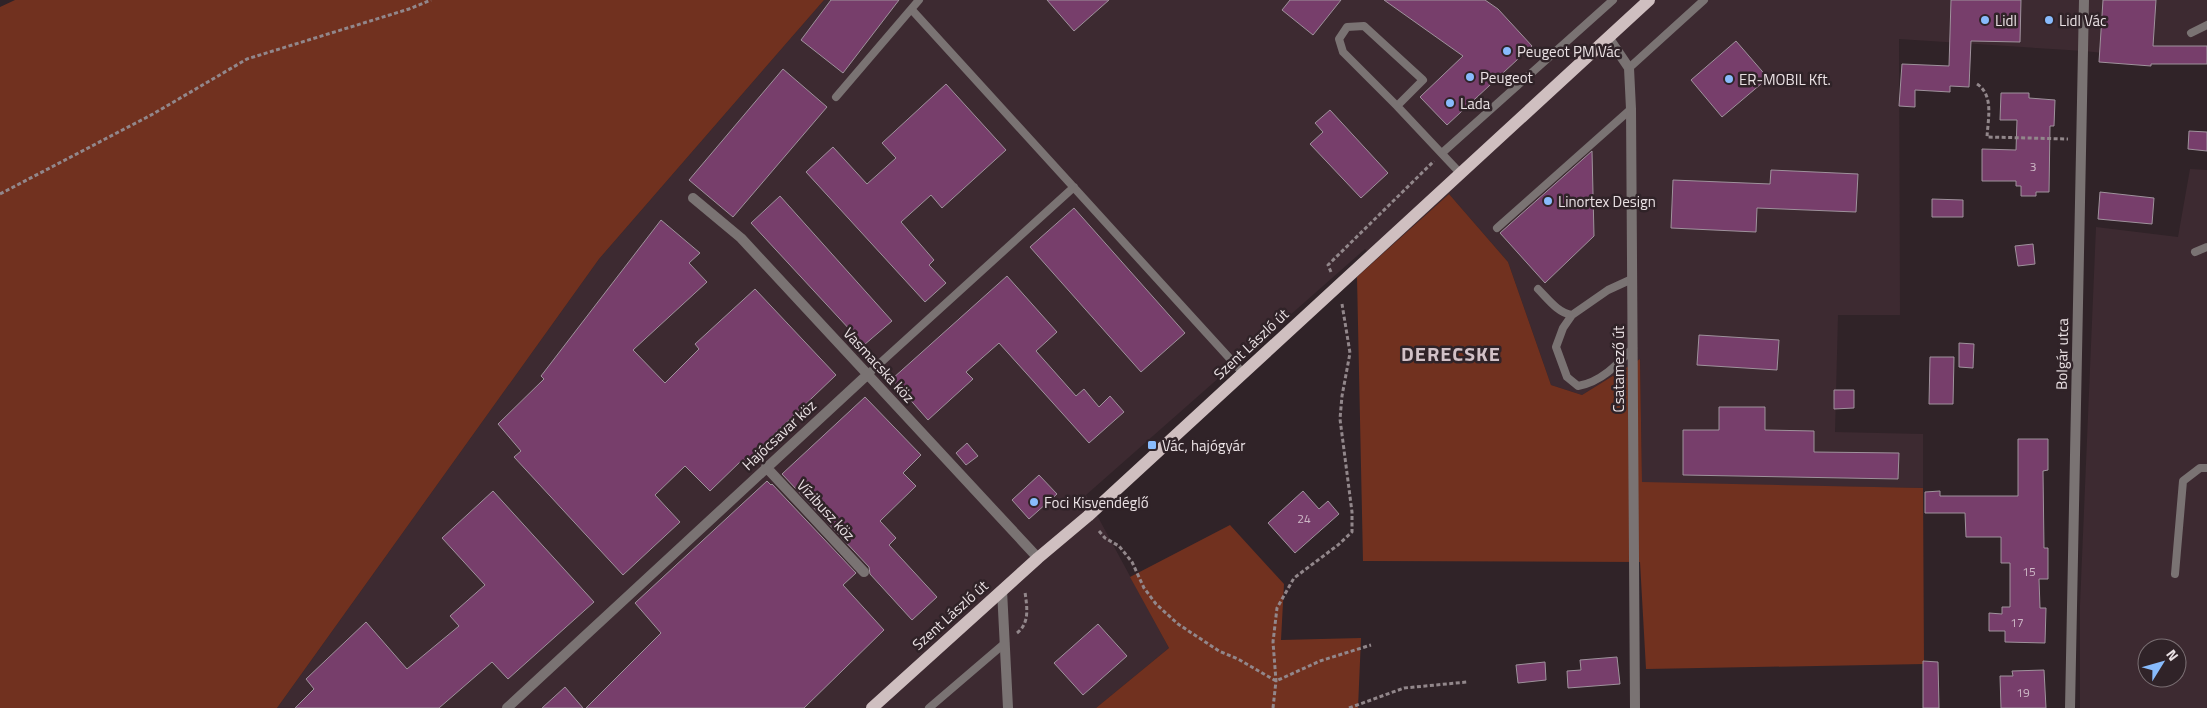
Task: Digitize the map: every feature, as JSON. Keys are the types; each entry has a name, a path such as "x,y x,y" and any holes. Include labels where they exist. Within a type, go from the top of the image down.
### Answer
{"main road":[{"name":"Szent László út","path":"872,708 1038,558 1088,516 1649,0"}],"street":[{"name":"Bolgár utca","path":"2070,708 2084,0"},
{"path":"1608,37 1629,68"},
{"name":"Csatamező út","path":"1629,68 1631,109 1635,708"},
{"name":"Vasmacska köz","path":"693,198 740,238 1038,558"},
{"name":"Hajócsavar köz","path":"507,708 867,374"},
{"name":"Vízibusz köz","path":"766,467 864,572"},
{"path":"1002,590 1008,708"}],"lane":[{"path":"836,97 919,0"},
{"path":"1442,153 1614,0"},
{"path":"1629,68 1704,0"},
{"path":"912,10 1243,373"},
{"path":"1398,106 1422,80 1364,26 1347,27 1339,39 1343,52 1398,106 1460,173"},
{"path":"2191,33 2207,26"},
{"path":"1497,228 1631,109"},
{"name":"Hajócsavar köz","path":"867,374 1074,187"},
{"path":"2195,252 2207,247"},
{"path":"1632,279 1608,290 1572,315 1562,328 1556,347 1567,377 1578,386 1591,384 1604,375 1633,348"},
{"path":"1538,289 1556,308 1565,314 1572,315"},
{"path":"2175,574 2183,482 2200,468 2207,468"},
{"path":"929,708 1005,643"}],"path":[{"path":"0,194 153,114 247,59 409,9 431,0"},
{"path":"1977,84 1985,89 1988,97 1987,137 2081,140"},
{"path":"1273,708 1276,681 1272,642 1277,608 1294,578 1352,532 1352,512 1340,419 1350,353 1337,286 1328,265 1442,153"},
{"path":"1099,531 1105,538 1120,546 1132,562 1144,588 1156,604 1178,624 1219,650 1276,681"},
{"path":"1005,643 1022,629 1028,611 1025,592"},
{"path":"1276,681 1320,661 1371,645"},
{"path":"1349,708 1404,688 1467,682"}],"shaded area":[{"path":"15,0 824,0 599,259 277,708 0,708 0,7"},
{"path":"824,0 2207,0 2207,64 2084,51 1899,39 1900,315 1838,315 1835,432 1923,434 1923,488 1642,483 1640,359 1582,395 1551,385 1508,262 1449,194 1376,260 1365,249 1086,495 1169,648 1096,708 277,708 599,259"},
{"path":"2190,169 2207,170 2207,708 2080,708 2080,605 2096,227 2178,237"},
{"path":"1449,194 1508,262 1551,385 1582,395 1640,359 1642,482 1923,488 1924,664 1646,669 1640,562 1363,561 1357,277"},
{"path":"1230,525 1284,584 1281,640 1361,638 1358,708 1096,708 1169,648 1130,577"}],"building":[{"path":"831,0 899,0 843,73 801,40"},
{"path":"1047,0 1109,0 1074,31"},
{"path":"1290,0 1341,0 1313,35 1282,10"},
{"name":"Peugeot","path":"1384,0 1485,0 1498,9 1532,46 1447,125 1420,97 1463,56"},
{"path":"1951,0 2021,0 2020,42 1971,41 1969,87 1950,86 1950,92 1915,90 1915,107 1899,106 1902,64 1949,66"},
{"path":"2103,0 2156,0 2153,46 2207,46 2207,64 2151,64 2151,66 2099,62"},
{"name":"ER-MOBIL Kft.","path":"1736,41 1768,78 1722,117 1691,80"},
{"path":"783,69 827,107 733,217 689,180"},
{"path":"946,84 1006,150 942,208 931,195 901,222 934,260 929,265 946,283 925,302 806,172 833,147 867,184 896,158 882,143"},
{"path":"2001,93 2029,93 2029,98 2055,100 2054,126 2050,126 2049,192 2036,192 2036,196 2021,196 2021,186 2016,186 2016,181 1982,181 1982,149 2016,150 2017,120 2000,120"},
{"path":"1330,110 1388,173 1361,198 1310,144 1323,132 1315,123"},
{"path":"2189,131 2207,132 2207,151 2188,149"},
{"path":"1592,151 1594,236 1545,283 1500,233"},
{"path":"1771,170 1858,174 1856,212 1757,208 1756,232 1671,228 1673,180 1770,184"},
{"path":"2100,192 2154,198 2152,224 2098,219"},
{"path":"780,196 892,321 864,345 751,223"},
{"path":"1932,199 1963,200 1963,217 1932,217"},
{"path":"1074,208 1185,333 1141,372 1030,247"},
{"path":"661,220 700,253 689,263 707,282 633,350 665,383 699,349 695,344 755,289 836,375 744,463 742,460 710,491 685,466 655,495 680,522 623,575 514,457 521,451 498,424 544,379 541,376"},
{"path":"2033,244 2035,264 2018,266 2015,246"},
{"path":"1007,276 1057,332 1036,351 1076,396 1084,389 1099,407 1110,396 1124,412 1089,443 999,343 966,372 973,379 928,420 892,379"},
{"path":"1699,335 1779,340 1777,370 1697,365"},
{"path":"1959,343 1974,344 1973,368 1959,367"},
{"path":"1930,357 1954,357 1953,404 1929,404"},
{"path":"1834,390 1854,390 1854,408 1834,409"},
{"path":"865,397 921,455 903,473 916,486 880,521 896,538 889,545 937,597 912,620 870,574 869,567 782,474"},
{"path":"1719,407 1765,407 1765,430 1814,431 1814,452 1899,453 1898,479 1683,475 1683,430 1719,430"},
{"path":"2018,439 2048,439 2048,470 2043,471 2044,548 2048,548 2048,579 2039,579 2040,608 2046,608 2045,643 2005,642 2005,631 1989,631 1989,613 2002,614 2002,607 2010,607 2010,563 2001,563 2001,537 1966,537 1965,513 1925,513 1925,492 1940,491 1940,496 2018,496"},
{"path":"967,443 978,456 966,465 956,453"},
{"path":"1039,475 1057,494 1029,519 1012,500"},
{"path":"767,481 772,484 856,573 843,585 884,630 804,708 586,708 661,633 635,603"},
{"path":"493,491 594,602 508,679 492,662 439,708 295,708 314,689 306,679 366,622 407,669 459,626 450,616 485,585 442,538"},
{"path":"1303,491 1319,509 1328,501 1339,514 1295,553 1268,523"},
{"path":"1098,624 1127,656 1083,695 1054,663"},
{"path":"1617,657 1620,684 1568,688 1567,671 1581,670 1580,660"},
{"path":"1923,661 1938,662 1939,708 1923,708"},
{"path":"1545,662 1546,680 1518,683 1516,665"},
{"path":"2044,670 2046,708 2001,708 2000,676 2013,676 2012,671"},
{"path":"565,687 583,708 542,708"}],"place":[{"name":"Lidl","path":"1985,20"},
{"name":"Lidl Vác","path":"2049,20"},
{"name":"Peugeot PM Vác","path":"1507,51"},
{"name":"Peugeot","path":"1470,77"},
{"name":"ER-MOBIL Kft.","path":"1729,79"},
{"name":"Lada","path":"1450,103"},
{"name":"Linortex Design","path":"1548,201"},
{"name":"Vác, hajógyár","path":"1152,445"},
{"name":"Foci Kisvendéglő","path":"1034,502"}],"district":[{"name":"DERECSKE","path":"1451,353"}]}
